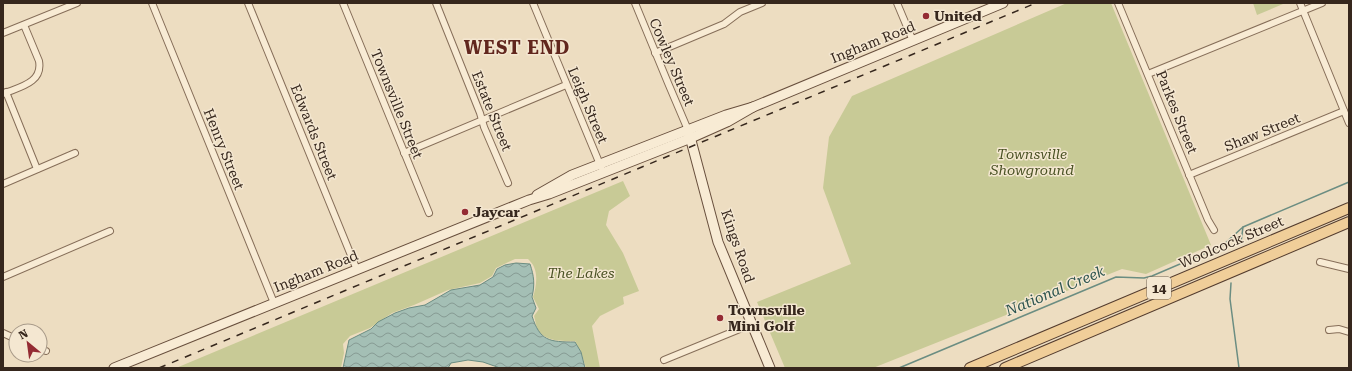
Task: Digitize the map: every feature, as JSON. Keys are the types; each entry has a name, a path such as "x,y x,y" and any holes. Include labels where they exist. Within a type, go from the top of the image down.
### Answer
{"main road":[{"name":"Ingham Road","path":"114,368 529,200 562,180 601,169 690,134 727,122 753,107 1003,3"},
{"name":"Kings Road","path":"690,134 718,242 770,368"},
{"name":"Woolcock Street","path":"970,368 1349,208"},
{"name":"Woolcock Street","path":"1005,368 1349,222"}],"street":[{"path":"3,33 77,3"},
{"name":"Henry Street","path":"152,3 274,303"},
{"name":"Edwards Street","path":"248,3 357,270"},
{"name":"Townsville Street","path":"343,3 429,213"},
{"name":"Estate Street","path":"436,3 508,182"},
{"name":"Leigh Street","path":"533,3 601,169"},
{"name":"Cowley Street","path":"635,3 690,134"},
{"path":"655,53 724,24 740,12 762,3"},
{"path":"897,3 913,41"},
{"name":"Parkes Street","path":"1118,3 1208,220 1214,230"},
{"path":"1300,3 1349,123"},
{"path":"1148,74 1322,3"},
{"path":"24,25 39,61 39,73 36,78 29,83 5,93 37,169"},
{"path":"404,153 566,85"},
{"name":"Shaw Street","path":"1189,175 1344,111"},
{"path":"3,184 76,154"},
{"path":"3,277 110,231"},
{"path":"1320,262 1349,269"},
{"path":"664,360 752,324"},
{"path":"1329,330 1339,329 1349,332"}],"green space":[{"name":"Townsville Showground","path":"1067,3 1111,3 1211,245 1146,274 1122,269 873,368 785,368 757,302 851,264 823,188 829,137 852,96"},
{"path":"1253,3 1282,3 1283,4 1257,15"},
{"name":"The Lakes","path":"623,181 630,196 609,211 606,225 623,253 639,291 623,297 624,304 600,316 592,326 600,368 586,368 581,352 575,341 554,340 540,333 534,316 539,309 533,297 536,274 533,265 528,259 515,259 496,268 492,276 480,283 448,290 392,313 370,328 350,336 343,344 344,353 341,368 176,368"}],"water":[{"name":"The Lakes","path":"516,263 530,264 534,280 532,297 536,308 532,316 538,331 542,335 552,340 575,342 581,352 585,368 500,368 483,362 468,360 451,363 448,368 343,368 349,340 371,329 378,322 395,313 409,308 425,305 451,290 480,285 493,277 497,269 505,265"}],"waterway":[{"name":"National Creek","path":"899,368 1116,277 1144,278 1152,276 1222,246 1243,227 1349,182"},
{"path":"1241,242 1243,227"},
{"path":"1231,283 1230,299 1239,368"}],"railway":[{"path":"159,368 1036,3"}],"place":[{"name":"United","path":"926,16"},
{"name":"Jaycar","path":"465,212"},
{"name":"Townsville Mini Golf","path":"720,318"}],"district":[{"name":"WEST END","path":"517,48"}]}
